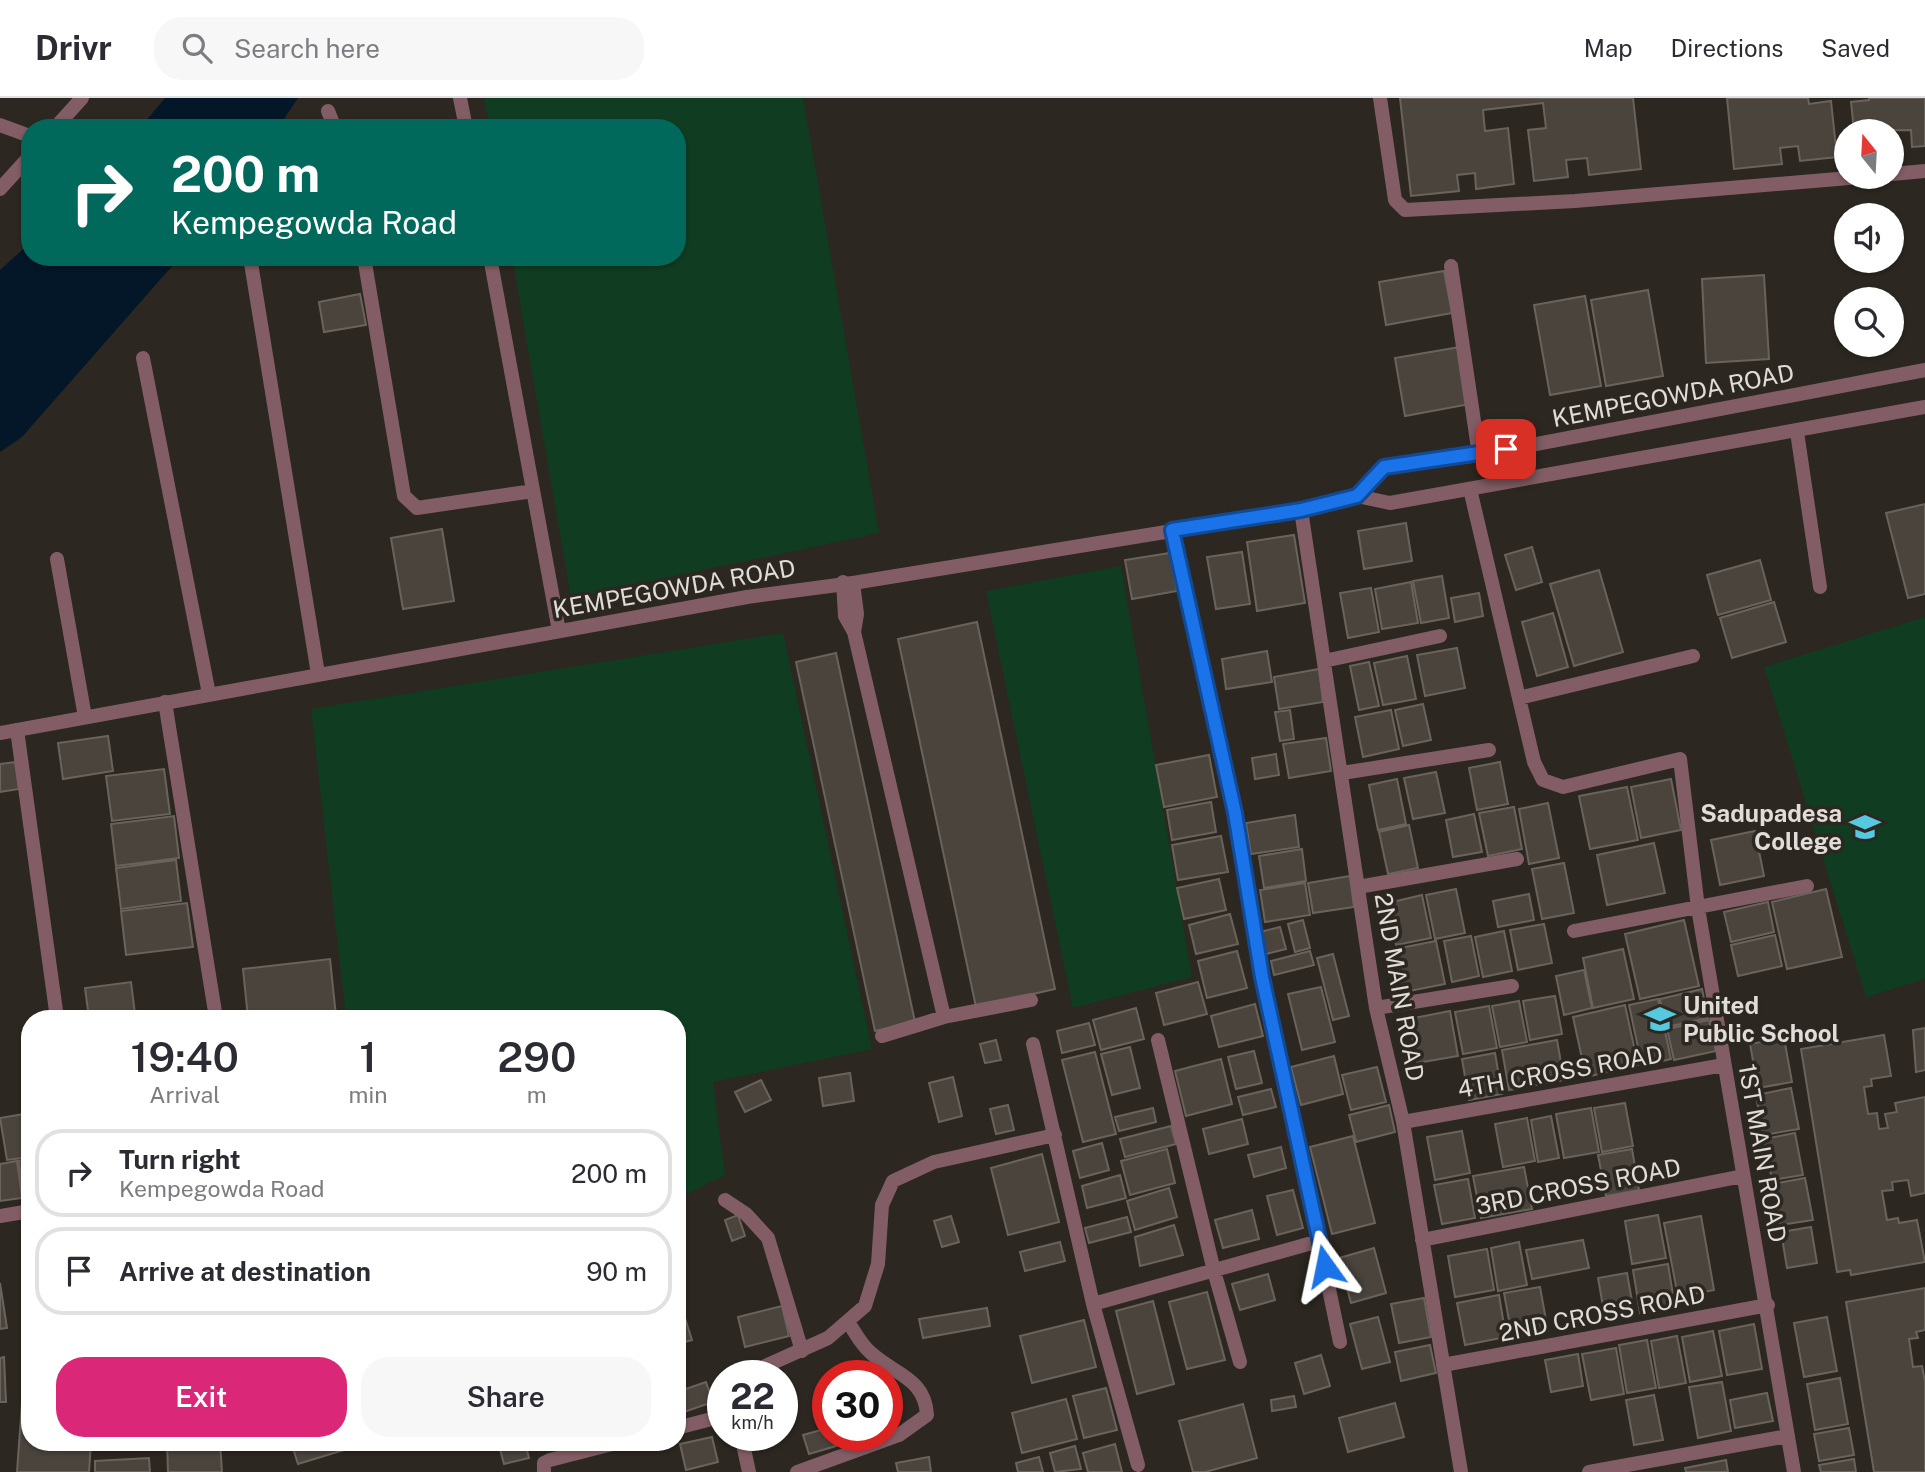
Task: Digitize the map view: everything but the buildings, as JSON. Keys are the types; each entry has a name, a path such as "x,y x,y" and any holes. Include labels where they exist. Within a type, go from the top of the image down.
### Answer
{"street":[{"path":"63,119 82,98"},
{"path":"460,98 464,119"},
{"path":"1380,98 1395,200 1405,210 1575,201 1834,179"},
{"path":"328,111 331,119"},
{"path":"0,125 21,133"},
{"path":"0,189 21,166"},
{"path":"1904,173 1925,171"},
{"path":"251,266 318,674"},
{"path":"366,266 404,496 417,508 533,491"},
{"path":"492,266 559,631"},
{"path":"1451,266 1479,454"},
{"path":"143,358 209,694"},
{"name":"KEMPEGOWDA ROAD","path":"1357,496 1384,467 1479,454 1925,370"},
{"name":"KEMPEGOWDA ROAD","path":"0,733 559,631 1301,510 1357,496 1390,503 1925,409"},
{"path":"1797,432 1820,587"},
{"path":"1470,489 1519,698 1693,656"},
{"name":"2ND MAIN ROAD","path":"1301,510 1376,1008 1404,1122 1461,1472"},
{"path":"1172,530 1235,813 1262,977 1340,1342"},
{"path":"57,559 85,717"},
{"path":"848,582 857,614 854,632 944,1017"},
{"path":"1324,661 1440,636"},
{"name":"1ST MAIN ROAD","path":"1519,698 1534,762 1544,780 1563,787 1680,759 1698,908 1743,1176 1768,1305 1794,1472"},
{"path":"165,702 215,1010"},
{"path":"17,730 56,1010"},
{"path":"1342,774 1489,750"},
{"path":"1358,887 1517,859"},
{"path":"1574,931 1807,886"},
{"path":"1376,1008 1512,986"},
{"path":"882,1036 944,1017 1031,1000"},
{"path":"1158,1040 1214,1271 1240,1362"},
{"path":"1033,1044 1093,1304 1138,1465"},
{"name":"4TH CROSS ROAD","path":"1404,1122 1724,1065"},
{"path":"781,1360 828,1338 865,1306 878,1264 882,1205 893,1181 934,1162 1055,1135"},
{"name":"3RD CROSS ROAD","path":"1422,1240 1743,1176"},
{"path":"725,1199 746,1214 768,1238 802,1351"},
{"path":"0,1216 21,1212"},
{"path":"1093,1304 1320,1241"},
{"name":"2ND CROSS ROAD","path":"1443,1365 1768,1305"},
{"path":"797,1472 899,1435 927,1415 926,1396 912,1382 869,1353 848,1322"},
{"path":"686,1425 707,1420"},
{"path":"1588,1472 1788,1436"},
{"path":"544,1472 544,1463 585,1451"},
{"path":"744,1451 749,1472"}],"green space":[{"path":"484,98 803,98 879,533 571,598 514,266 686,266 686,119 488,119"},
{"path":"1121,566 1192,977 1073,1008 986,591"},
{"name":"Sadupadesa College","path":"1925,617 1925,979 1866,997 1764,667"},
{"path":"783,633 872,1049 713,1082 725,1175 686,1194 686,1010 345,1010 311,709"}],"water":[{"path":"165,98 298,98 284,119 148,119"},
{"path":"21,251 21,266 172,266 22,437 0,452 0,270"}],"place":[{"name":"Sadupadesa College","path":"1865,827"},
{"name":"United Public School","path":"1660,1019"}],"route":[{"path":"1325,1266 1262,977 1235,813 1172,530 1301,510 1357,496 1384,467 1506,449"}]}
